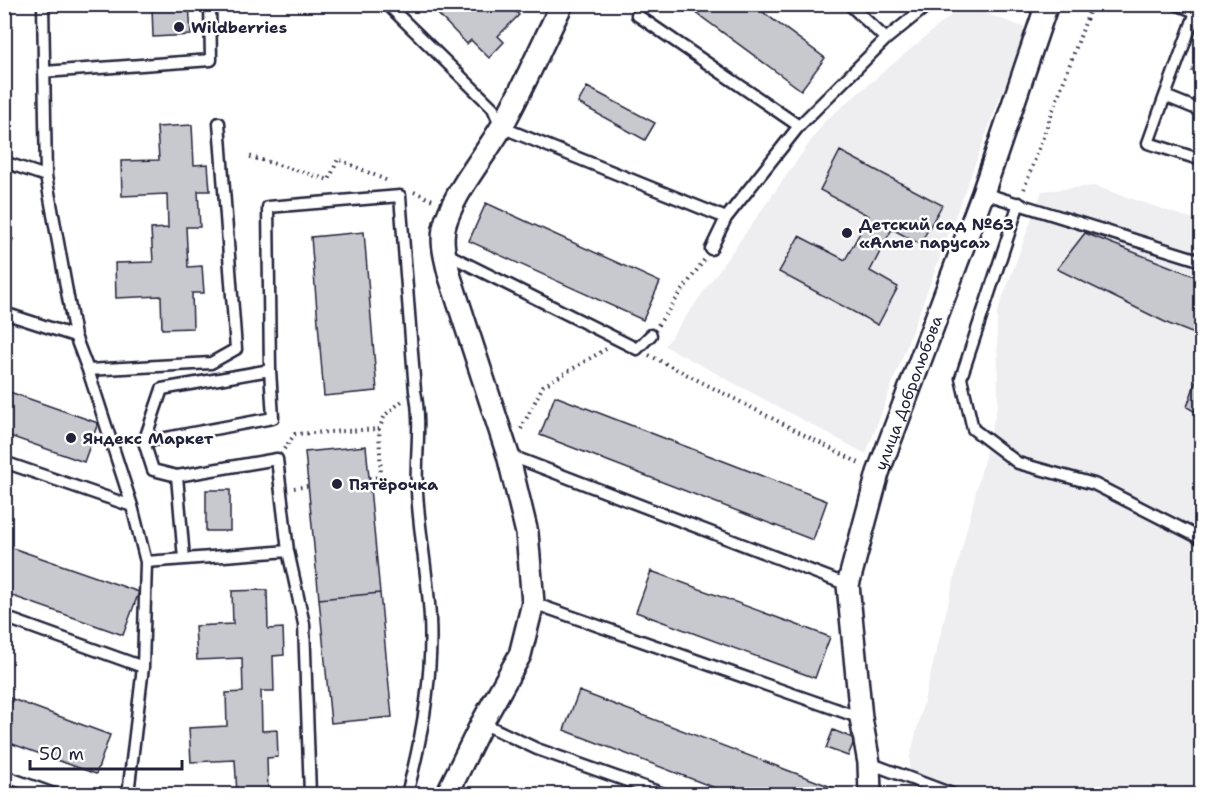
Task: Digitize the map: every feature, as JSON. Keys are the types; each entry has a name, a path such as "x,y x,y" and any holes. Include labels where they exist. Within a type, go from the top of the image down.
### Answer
{"street":[{"path":"447,795 482,723 520,655 533,603 527,533 508,455 444,252 442,237 446,219 501,127 562,4"},
{"name":"улица Добролюбова","path":"870,795 869,763 861,718 848,585 878,473 984,193 1040,6"}],"lane":[{"path":"43,4 46,176 75,336 132,506 146,561 144,668 128,795"},
{"path":"45,72 211,60 210,4"},
{"path":"387,4 493,108 501,127 726,218"},
{"path":"849,4 886,39"},
{"path":"711,249 726,218 799,126 886,39 929,4"},
{"path":"1176,4 1196,12 1148,143 1202,160"},
{"path":"637,15 799,126"},
{"path":"1165,96 1202,111"},
{"path":"88,370 212,363 236,349 219,123"},
{"path":"4,162 46,176"},
{"path":"984,193 1202,261"},
{"path":"144,442 273,418 270,370 268,207 400,196 415,390 419,407 417,490 430,619 429,670 418,755 407,795"},
{"path":"1019,203 961,378 973,429 1018,463 1094,484 1202,539"},
{"path":"444,252 637,349 651,335"},
{"path":"4,313 75,336"},
{"path":"270,370 162,389 144,442 153,470 177,476 277,459 288,551 304,624 310,795"},
{"path":"508,455 848,585"},
{"path":"4,462 132,506"},
{"path":"177,476 184,559"},
{"path":"146,561 288,551"},
{"path":"533,603 861,718"},
{"path":"4,617 144,668"},
{"path":"482,723 537,749 664,795"},
{"path":"869,763 952,795"},
{"path":"4,776 54,795"}],"path":[{"path":"1019,203 1092,4"},
{"path":"269,162 248,156 329,180 338,159"},
{"path":"651,335 711,249"},
{"path":"508,455 543,386 620,342"},
{"path":"637,349 878,473"},
{"path":"369,478 381,477 379,429 384,415 415,390"},
{"path":"295,434 379,429"}],"shaded area":[{"name":"Детский сад №63 «Алые паруса»","path":"963,5 1026,28 866,454 665,346 825,121"},
{"path":"1094,186 1201,222 1201,794 907,794 910,757 998,403 997,313 1042,191"}],"building":[{"path":"113,4 189,4 191,35 153,37 152,7 113,9"},
{"path":"432,4 509,4 519,15 498,36 504,42 489,58 471,40 467,44 430,6"},
{"path":"684,4 752,4 825,58 801,90"},
{"path":"1202,48 1202,75 1192,71"},
{"path":"587,87 655,123 645,140 578,103"},
{"path":"192,125 194,165 208,164 210,191 198,191 200,227 186,227 188,267 202,266 204,293 192,293 193,328 162,329 161,296 116,298 115,263 153,262 151,229 168,228 167,194 122,196 121,161 159,160 157,127"},
{"path":"840,151 942,205 920,244 892,229 870,271 898,287 878,325 779,272 799,236 845,260 869,216 820,190"},
{"path":"486,203 660,282 643,320 469,241"},
{"path":"364,232 377,391 324,396 311,237"},
{"path":"1085,233 1202,279 1202,337 1169,324 1057,269"},
{"path":"4,236 13,239 4,263"},
{"path":"1202,363 1202,416 1187,407"},
{"path":"4,390 98,423 84,462 4,434"},
{"path":"555,396 827,501 813,540 540,435"},
{"path":"366,446 380,593 319,599 305,452"},
{"path":"206,490 230,490 230,531 206,531"},
{"path":"4,545 139,592 123,635 4,593"},
{"path":"651,571 830,637 815,678 636,612"},
{"path":"267,590 268,629 283,628 284,655 273,656 274,691 261,691 262,731 277,730 278,757 267,758 268,792 237,794 235,760 191,762 189,728 227,726 226,693 243,692 242,658 197,660 195,626 233,624 232,591"},
{"path":"380,593 392,717 331,723 319,599"},
{"path":"579,691 850,794 731,794 564,730"},
{"path":"4,696 110,735 96,774 4,741"},
{"path":"833,730 855,739 848,756 826,748"}],"place":[{"name":"Wildberries","path":"179,27"},
{"name":"Детский сад №63 «Алые паруса»","path":"847,233"},
{"name":"Яндекс Маркет","path":"71,438"},
{"name":"Пятёрочка","path":"337,484"}]}
